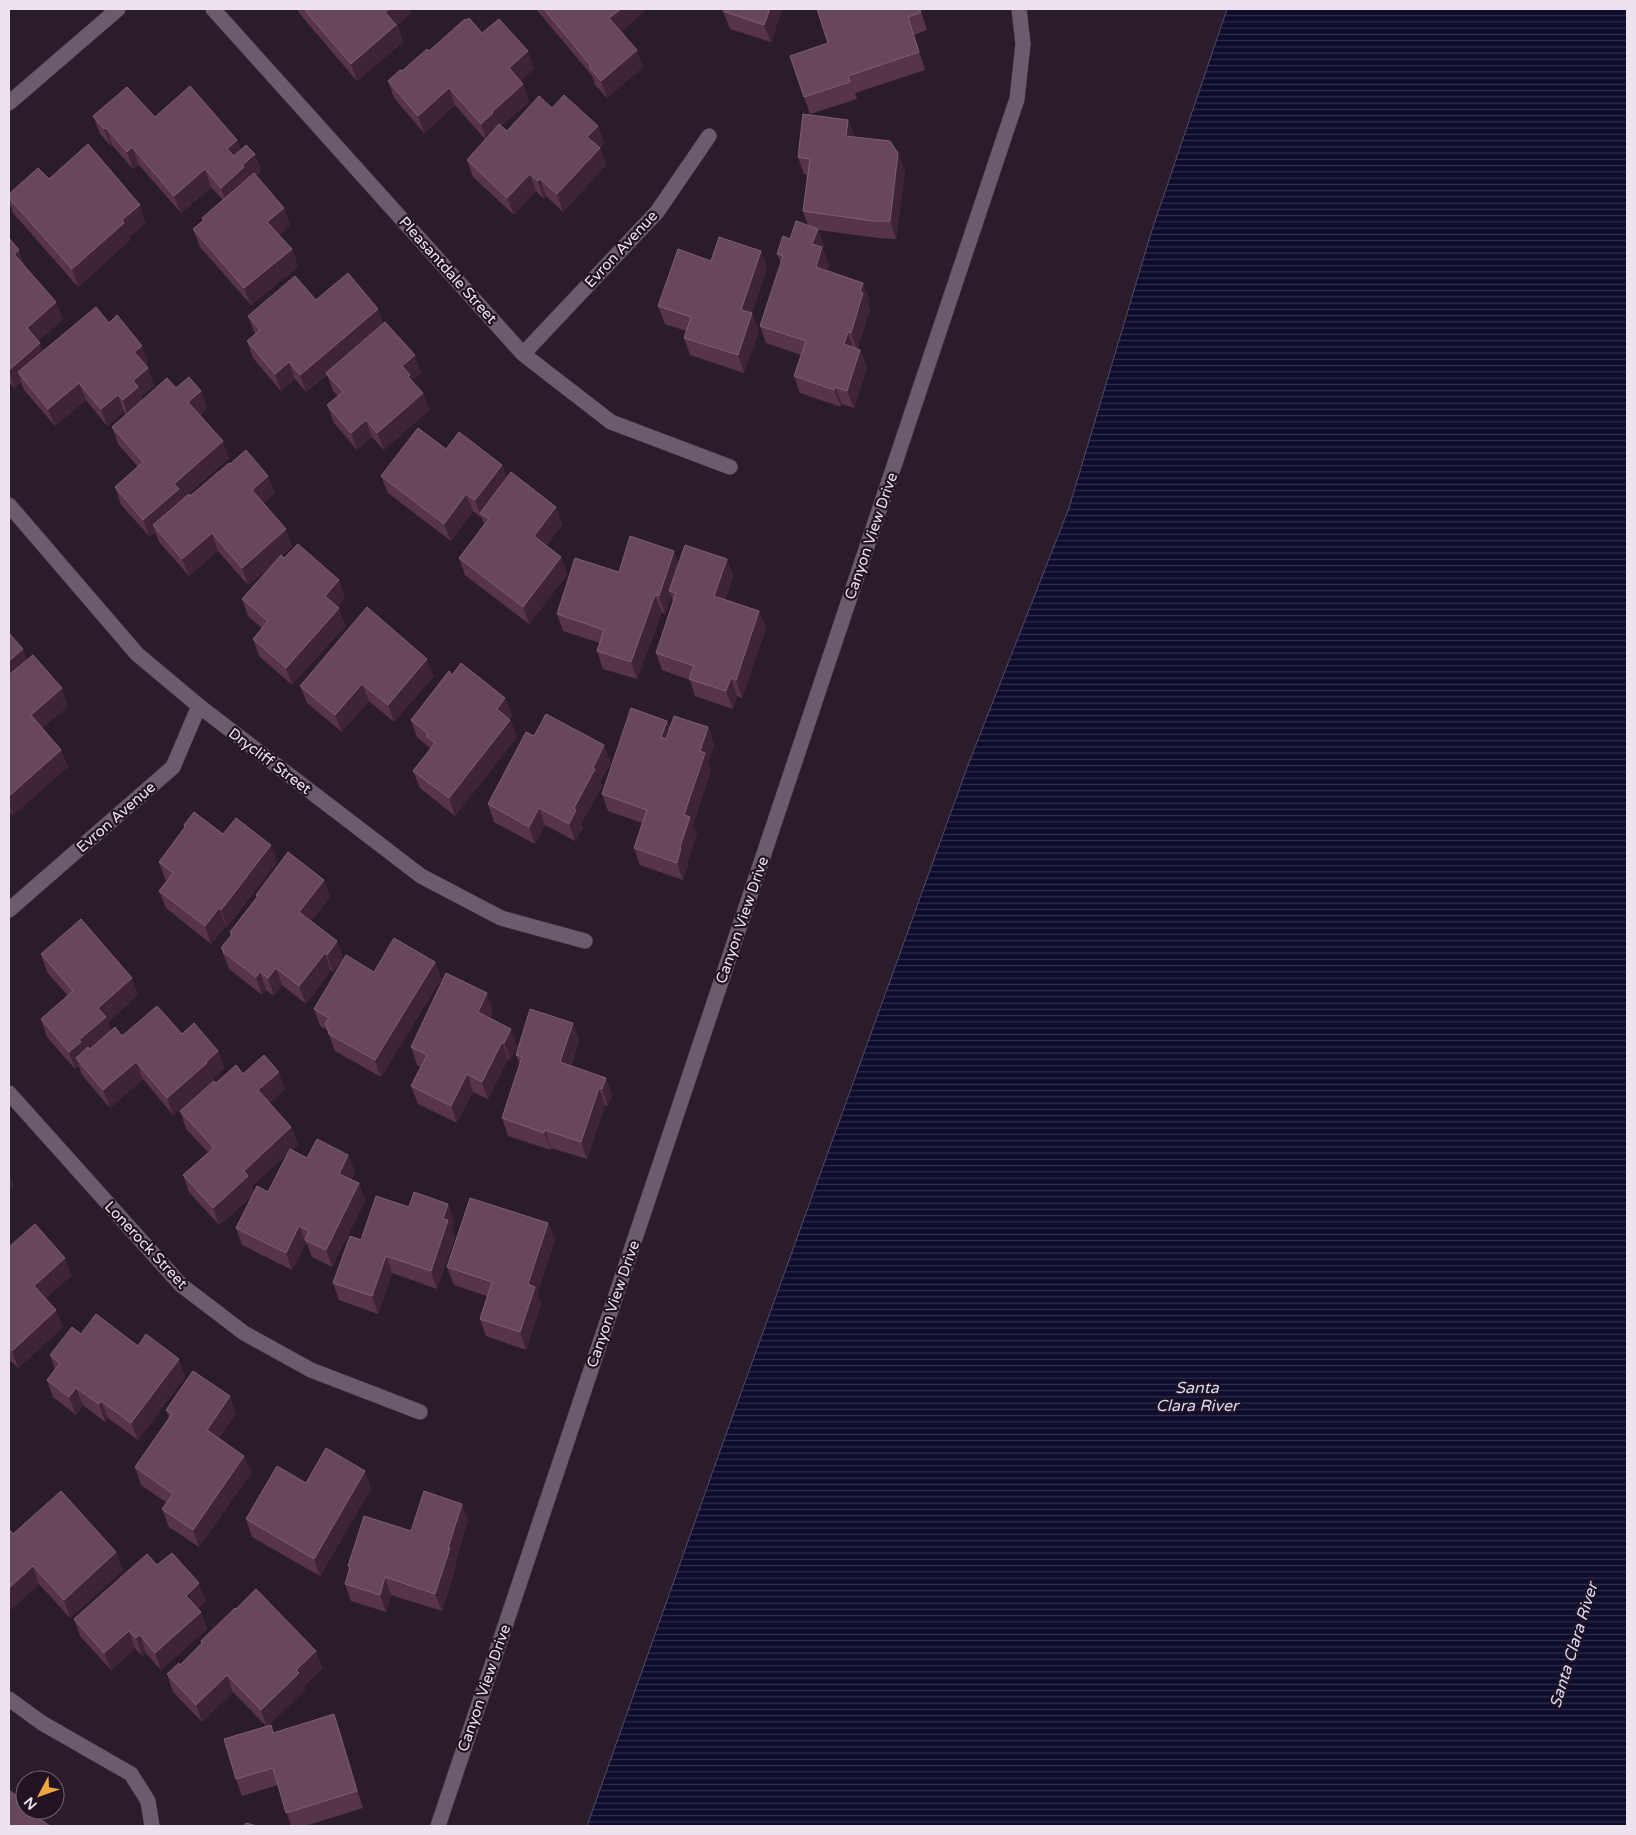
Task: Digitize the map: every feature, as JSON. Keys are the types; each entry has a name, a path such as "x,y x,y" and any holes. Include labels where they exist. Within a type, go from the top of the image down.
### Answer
{"street":[{"path":"9,103 118,9"},
{"name":"Pleasantdale Street","path":"213,9 523,354 611,422 730,467"},
{"name":"Canyon View Drive","path":"438,1826 1017,99 1023,44 1019,9"},
{"name":"Evron Avenue","path":"523,354 657,212 709,136"},
{"name":"Drycliff Street","path":"9,505 137,654 198,706 421,876 502,918 585,941"},
{"name":"Evron Avenue","path":"9,910 173,767 198,706"},
{"name":"Lonerock Street","path":"9,1092 181,1285 244,1333 311,1370 420,1412"},
{"path":"9,1699 42,1723 132,1774 148,1801 152,1826"}],"water":[{"name":"Santa Clara River","path":"1227,9 1627,9 1627,1826 587,1826 720,1451 968,765 1069,508 1151,233"}],"building":[{"path":"304,9 389,9 385,12 396,25 351,64"},
{"path":"544,9 621,9 609,18 637,50 601,81"},
{"path":"724,9 770,9 764,25 723,11"},
{"path":"817,9 919,9 921,12 908,17 919,52 848,76 850,82 804,97 790,56 828,43"},
{"path":"469,18 482,33 499,19 528,51 509,68 523,84 481,124 449,88 418,116 388,81 427,49 429,51 465,19"},
{"path":"190,86 237,140 227,149 234,156 246,145 255,154 221,188 205,169 174,196 132,147 127,152 93,116 127,87 155,117"},
{"path":"564,95 598,126 587,137 600,148 557,194 540,179 538,181 530,174 507,198 467,160 499,124 507,131 539,96 552,108"},
{"path":"803,114 848,120 846,136 890,141 898,153 890,221 872,221 803,211 810,159 798,157"},
{"path":"88,144 140,205 122,220 124,223 72,269 9,198 9,194 38,168 49,179"},
{"path":"254,173 284,208 267,222 292,249 244,288 193,229 204,220 202,218"},
{"path":"796,221 818,229 812,244 822,247 816,267 863,283 860,292 863,293 851,333 848,332 844,344 860,350 847,391 835,387 834,390 794,376 806,341 760,326 783,256 777,254 783,236 790,239"},
{"path":"719,237 761,251 741,310 752,313 738,355 684,338 691,317 658,306 678,249 711,261"},
{"path":"9,238 19,250 14,254 56,302 27,328 40,343 9,370"},
{"path":"348,273 378,309 300,375 289,362 275,374 247,341 260,330 248,316 295,276 316,300"},
{"path":"96,307 109,323 117,315 142,346 134,352 148,368 133,381 138,387 123,400 118,395 101,409 79,383 48,409 18,372"},
{"path":"385,322 415,355 402,366 410,375 408,377 423,393 377,433 366,420 351,433 327,405 343,392 326,373"},
{"path":"189,377 201,391 188,402 223,441 174,484 179,489 143,520 115,487 143,462 112,427 167,378 176,388"},
{"path":"418,428 446,449 459,432 502,465 475,500 466,494 444,524 381,476"},
{"path":"246,450 268,476 252,490 286,529 242,568 212,533 182,559 153,525 189,494 190,496"},
{"path":"511,472 556,507 534,536 561,557 523,607 459,558 489,519 480,513"},
{"path":"630,536 674,551 659,596 655,595 631,662 597,651 604,630 557,614 575,558 619,572"},
{"path":"298,544 339,580 325,596 339,608 286,668 253,639 268,621 242,599 281,555 284,558"},
{"path":"685,545 727,559 714,596 759,611 736,680 731,678 726,691 689,679 694,666 656,653 676,593 669,591"},
{"path":"367,607 427,659 388,705 362,684 335,715 300,686"},
{"path":"9,633 23,649 9,661"},
{"path":"33,655 62,688 31,715 61,750 9,796 9,675"},
{"path":"461,663 505,698 497,709 510,720 449,798 413,771 435,743 426,736 428,734 411,720 449,671 452,675"},
{"path":"631,708 667,721 661,737 666,739 674,716 708,727 700,751 705,753 684,815 690,817 677,863 634,848 647,810 602,794"},
{"path":"546,714 604,745 593,768 595,769 574,808 576,810 569,824 539,808 529,827 488,804 526,732 534,736"},
{"path":"194,812 223,834 236,818 271,845 221,910 219,908 205,926 159,891 173,873 159,862"},
{"path":"288,852 324,880 299,912 337,941 299,986 276,968 268,978 260,972 256,977 223,952 224,950 221,948 232,934 230,932 258,896 256,895"},
{"path":"81,919 132,978 98,1008 106,1017 79,1040 81,1042 69,1052 41,1019 73,991 41,954"},
{"path":"394,938 435,962 375,1060 329,1034 325,1024 329,1018 314,1009 346,955 374,972"},
{"path":"446,973 487,993 478,1012 511,1029 504,1043 502,1042 482,1082 467,1074 451,1106 411,1086 427,1055 411,1047"},
{"path":"157,1006 182,1034 194,1023 218,1051 167,1098 136,1062 103,1090 76,1058 88,1047 90,1049 115,1027 122,1036"},
{"path":"530,1009 573,1023 560,1062 606,1078 602,1089 599,1088 581,1142 545,1130 544,1133 502,1118 522,1057 516,1055"},
{"path":"264,1055 279,1072 258,1090 291,1127 244,1171 248,1176 213,1208 183,1175 214,1148 180,1111 214,1081 216,1083 236,1065 243,1074"},
{"path":"317,1139 348,1155 339,1174 359,1183 326,1250 305,1240 309,1231 299,1226 286,1253 236,1228 257,1186 268,1192 290,1149 307,1158"},
{"path":"414,1192 448,1204 443,1219 448,1220 431,1271 386,1256 372,1296 333,1283 350,1236 361,1240 376,1196 409,1207"},
{"path":"470,1198 548,1223 528,1284 535,1287 520,1332 480,1319 492,1282 447,1267"},
{"path":"35,1224 65,1258 34,1286 56,1310 12,1351 9,1348 9,1247"},
{"path":"96,1314 138,1346 146,1334 179,1359 131,1423 101,1401 99,1404 76,1388 69,1397 47,1380 60,1363 50,1355 72,1327 81,1334"},
{"path":"193,1371 230,1396 207,1430 244,1456 193,1530 162,1509 173,1494 135,1467 172,1414 166,1410"},
{"path":"326,1448 365,1471 314,1559 246,1519 277,1466 306,1483"},
{"path":"61,1491 116,1552 64,1600 33,1566 9,1588 9,1529 13,1534"},
{"path":"424,1491 462,1504 435,1594 385,1577 380,1595 345,1584 350,1567 348,1566 364,1516 411,1531"},
{"path":"172,1553 199,1583 186,1596 201,1612 155,1653 140,1635 136,1638 129,1631 104,1653 74,1619 147,1554 157,1565"},
{"path":"256,1589 316,1651 296,1670 299,1673 261,1710 227,1675 196,1705 167,1674 179,1663 180,1665 202,1643 201,1641"},
{"path":"334,1714 357,1791 286,1813 273,1768 236,1779 224,1739 271,1725 273,1733"},
{"path":"9,1790 15,1795 15,1820 41,1820 50,1826 9,1826"},
{"path":"246,1823 257,1826 244,1826"}]}
